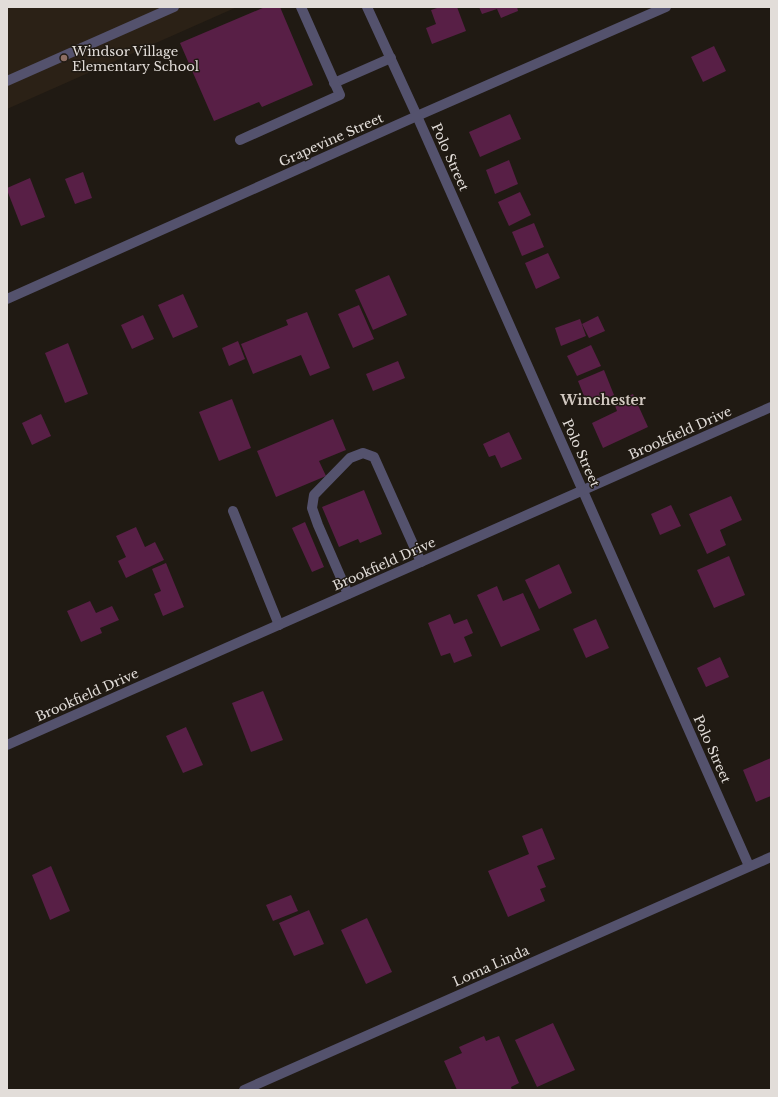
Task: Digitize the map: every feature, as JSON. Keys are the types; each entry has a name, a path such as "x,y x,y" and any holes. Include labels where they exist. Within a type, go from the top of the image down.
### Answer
{"street":[{"path":"7,81 174,7"},
{"path":"240,140 340,96 301,7"},
{"name":"Polo Street","path":"367,7 417,116 749,866"},
{"name":"Grapevine Street","path":"7,299 417,116 666,7"},
{"path":"334,83 391,58"},
{"name":"Brookfield Drive","path":"7,745 771,407"},
{"path":"348,594 312,508 314,495 350,458 363,453 374,457 421,562"},
{"path":"233,510 279,625"},
{"name":"Loma Linda","path":"244,1090 771,857"}],"shaded area":[{"name":"Windsor Village Elementary School","path":"7,7 237,7 7,109"}],"building":[{"path":"265,7 280,7 313,85 262,107 259,102 214,121 180,43"},
{"path":"440,7 457,7 466,31 432,44 426,28 436,24 431,10"},
{"path":"479,7 517,7 518,11 501,18 497,9 482,14"},
{"path":"714,46 726,71 703,82 691,57"},
{"path":"510,114 521,139 480,157 469,132"},
{"path":"509,160 518,184 495,194 486,170"},
{"path":"83,172 92,198 75,204 65,179"},
{"path":"30,178 45,217 21,226 7,188"},
{"path":"520,192 531,215 509,226 498,202"},
{"path":"534,223 544,247 522,256 512,232"},
{"path":"548,253 560,278 536,289 525,263"},
{"path":"389,275 407,315 373,330 355,290"},
{"path":"183,294 198,327 173,338 158,305"},
{"path":"359,305 374,339 353,348 338,314"},
{"path":"307,312 330,368 310,376 301,355 253,374 241,344 288,325 286,320"},
{"path":"143,315 154,339 132,349 121,325"},
{"path":"598,316 605,331 589,338 582,324"},
{"path":"580,319 586,336 561,346 555,328"},
{"path":"238,341 245,359 229,366 222,348"},
{"path":"68,343 88,394 65,403 45,353"},
{"path":"591,345 601,366 577,376 567,356"},
{"path":"398,361 405,378 373,391 366,374"},
{"path":"604,370 614,395 588,406 578,381"},
{"path":"633,394 648,427 603,448 592,423 617,411 614,403"},
{"path":"232,399 251,448 219,461 199,412"},
{"path":"41,414 51,436 32,445 22,423"},
{"path":"333,419 346,450 319,461 326,476 276,497 257,451"},
{"path":"509,432 522,459 501,468 495,455 489,457 483,444"},
{"path":"364,490 382,534 360,543 358,539 339,547 322,507"},
{"path":"731,496 742,520 720,530 726,545 707,554 689,514"},
{"path":"671,505 681,526 660,535 651,514"},
{"path":"305,522 324,567 312,572 292,528"},
{"path":"136,527 145,547 155,542 164,560 126,578 118,561 126,557 116,536"},
{"path":"729,556 745,595 714,608 697,570"},
{"path":"166,563 184,607 163,616 154,594 161,591 152,569"},
{"path":"559,564 572,593 539,609 525,580"},
{"path":"497,586 503,601 523,593 540,630 501,647 477,595"},
{"path":"90,601 96,613 112,606 119,620 100,628 102,633 81,642 67,611"},
{"path":"450,614 454,624 467,619 473,633 464,637 472,656 454,663 450,653 441,656 428,623"},
{"path":"596,619 609,648 586,658 573,629"},
{"path":"720,657 729,677 706,687 697,668"},
{"path":"263,691 283,740 251,752 232,703"},
{"path":"186,727 203,765 183,773 166,736"},
{"path":"771,758 771,796 756,802 743,770"},
{"path":"542,828 555,859 537,866 546,887 540,889 545,901 508,917 488,871 529,854 522,836"},
{"path":"51,866 70,911 50,920 32,875"},
{"path":"291,895 298,911 273,921 266,905"},
{"path":"309,910 324,944 294,956 279,923"},
{"path":"367,918 392,972 366,984 341,930"},
{"path":"553,1023 575,1070 537,1087 515,1040"},
{"path":"484,1036 486,1041 499,1036 519,1083 511,1087 512,1090 457,1090 444,1061 462,1053 459,1047"}],"place":[{"name":"Windsor Village Elementary School","path":"64,58"}],"district":[{"name":"Winchester","path":"603,400"}]}
